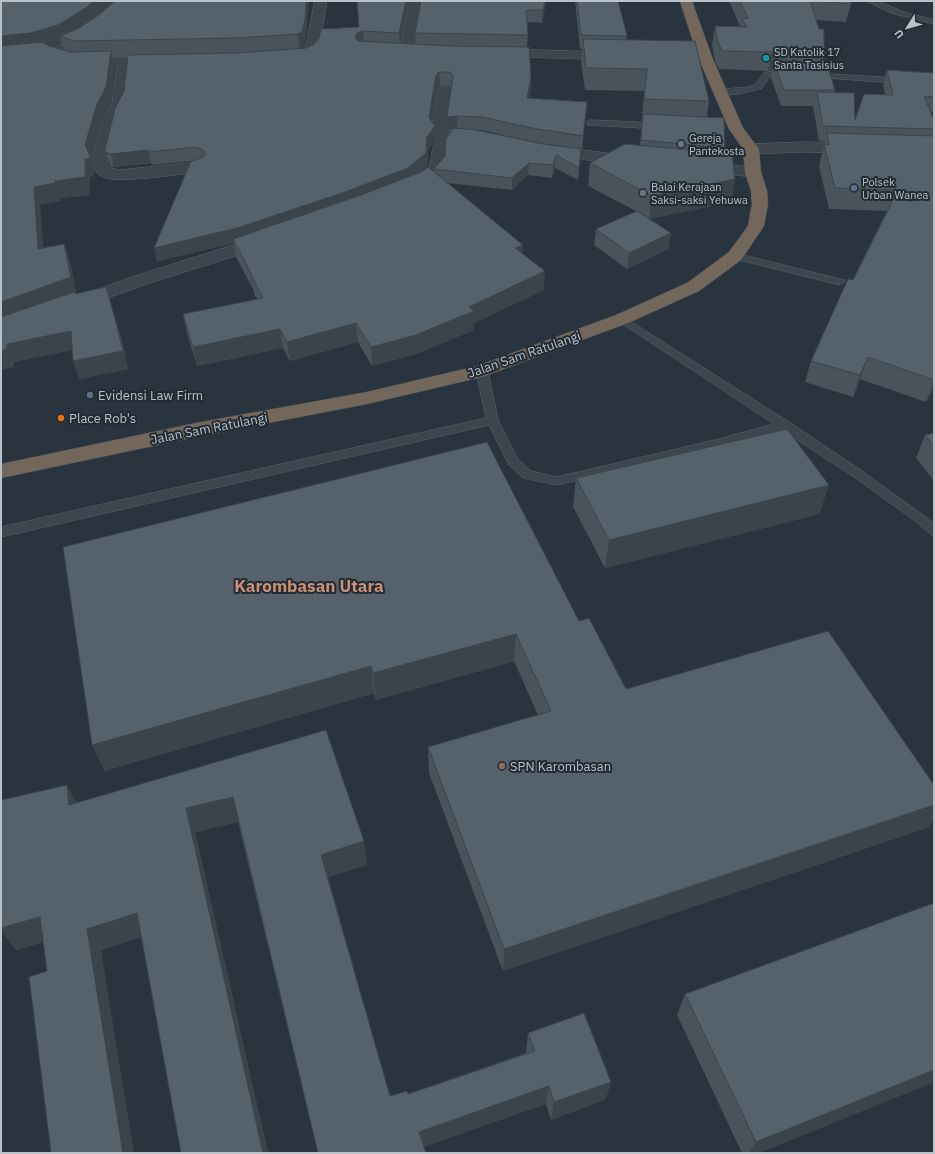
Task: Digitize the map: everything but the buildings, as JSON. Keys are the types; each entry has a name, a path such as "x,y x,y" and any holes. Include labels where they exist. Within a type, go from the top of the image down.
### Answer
{"highway":[{"path":"686,1 697,57 721,92 733,129 751,149"},
{"name":"Jalan Sam Ratulangi","path":"1,471 196,430 366,398 482,371 622,319 693,287 735,256 756,226 760,204 759,191 753,172 751,149"}],"street":[{"path":"1,58 50,52 86,35 100,25 124,1"},
{"path":"279,58 302,56 310,53 312,50 320,1"},
{"path":"407,51 416,1"},
{"path":"392,50 421,52"},
{"path":"50,52 76,63 169,60"},
{"path":"488,53 621,56"},
{"path":"124,62 119,104 110,121 99,162 102,170 109,174 118,175 199,167"},
{"path":"445,89 438,130 439,134 446,137 457,134 470,135 491,140"},
{"path":"393,195 415,186 430,175 436,168 438,150 446,137"},
{"path":"751,149 803,147 870,149"},
{"path":"534,148 647,163"},
{"path":"692,167 753,172"},
{"path":"68,307 141,280 275,237"}],"lane":[{"path":"871,1 882,7 934,22"},
{"path":"721,92 752,89 759,86 762,77 768,73 776,72 934,83"},
{"path":"590,123 667,126"},
{"path":"735,256 840,282"},
{"path":"622,319 858,474 922,520 934,531"},
{"path":"482,371 492,420 513,462 527,475 557,481 715,444 785,425"},
{"path":"1,532 492,420"}],"place":[{"name":"SD Katolik 17 Santa Tasisius","path":"766,58"},
{"name":"Gereja Pantekosta","path":"681,144"},
{"name":"Polsek Urban Wanea","path":"854,188"},
{"name":"Balai Kerajaan Saksi-saksi Yehuwa","path":"643,193"},
{"name":"Evidensi Law Firm","path":"90,395"},
{"name":"Place Rob's","path":"61,418"},
{"name":"SPN Karombasan","path":"502,766"}],"district":[{"name":"Karombasan Utara","path":"309,586"}]}
